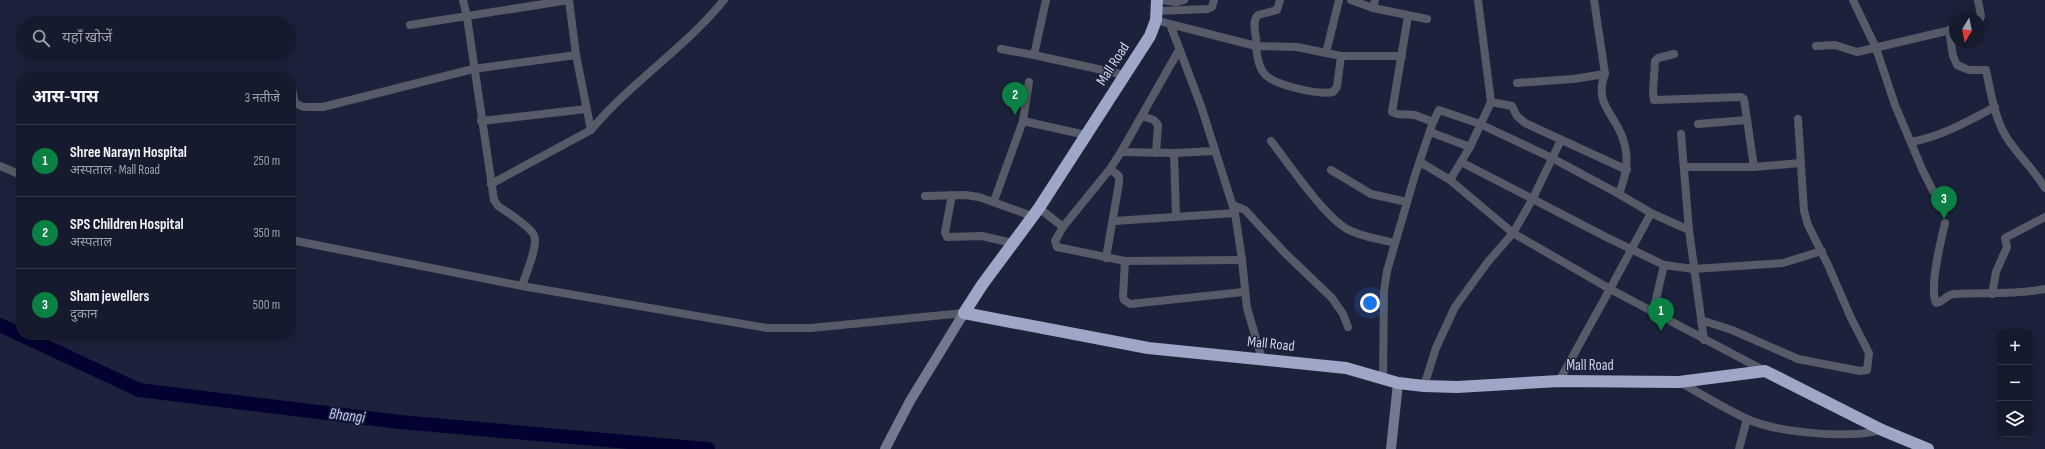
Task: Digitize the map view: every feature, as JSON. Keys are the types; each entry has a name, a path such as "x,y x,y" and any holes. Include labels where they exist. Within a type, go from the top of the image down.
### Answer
{"highway":[{"name":"Mall Road","path":"1158,8 1150,36 1035,212 964,313 1148,348 1346,368 1398,383 1424,386 1457,387 1559,381 1679,382 1765,371"},
{"path":"1765,371 1882,430 1928,449"}],"street":[{"path":"463,0 467,17 473,69 494,200 498,206 532,232 535,239 535,246 522,286"},
{"path":"410,25 569,0 576,55 591,130"},
{"path":"491,184 591,130 621,96 691,36 724,0"},
{"path":"1034,55 1046,0"},
{"path":"1158,8 1184,0"},
{"path":"1158,8 1208,9 1212,7 1214,0"},
{"path":"1280,0 1277,10 1266,12 1255,17 1256,46 1261,69 1268,78 1297,88 1323,93 1333,92 1337,87 1341,56"},
{"path":"1326,53 1339,0"},
{"path":"1352,0 1374,4 1408,16 1427,19"},
{"path":"1450,180 1470,147 1491,102 1478,0"},
{"path":"1594,0 1605,74 1600,89 1601,98 1624,140 1627,170 1619,194"},
{"path":"1853,0 1876,48 1896,105 1933,191"},
{"path":"1978,0 1980,12"},
{"path":"1158,8 1170,24 1201,106 1214,151 1234,209 1242,260 1244,292 1247,308 1262,359"},
{"path":"1408,16 1392,112 1397,114 1415,115 1433,122"},
{"path":"1170,24 1256,46 1297,47 1341,56 1402,56"},
{"path":"1816,46 1835,45 1853,52 1876,48 1949,30"},
{"path":"1953,48 1953,56 1957,65 1969,70 1986,70 1995,107 2004,132 2009,141 2029,164 2045,188"},
{"path":"1001,49 1125,75"},
{"path":"1179,50 1110,169 1063,227 1055,241 1057,247 1125,261 1242,260"},
{"path":"1674,54 1658,58 1655,61 1653,91 1654,100 1739,96 1744,99 1754,167"},
{"path":"296,104 307,108 323,107 473,69 576,55"},
{"path":"1517,83 1573,79 1605,74"},
{"path":"994,201 1023,121 1029,82"},
{"path":"1491,102 1512,106 1521,120 1627,170"},
{"path":"1911,142 1931,138 1954,129 1995,107"},
{"path":"482,121 586,109"},
{"path":"1383,378 1385,282 1394,243 1437,111 1440,110 1480,124 1552,158 1651,213 1689,230"},
{"path":"1142,116 1154,120 1158,124 1156,153"},
{"path":"1701,320 1732,330 1798,359 1866,371 1869,362 1869,353 1851,318 1822,251 1808,224 1804,211 1798,119"},
{"path":"1698,124 1746,120"},
{"path":"1023,121 1086,135"},
{"path":"1430,132 1470,147"},
{"path":"1681,134 1689,230 1704,340"},
{"path":"1424,386 1436,348 1455,307 1487,263 1513,233 1532,200 1561,140"},
{"path":"1271,141 1305,186 1340,225 1349,230 1394,243"},
{"path":"1121,152 1174,153 1214,151"},
{"path":"1174,153 1176,216"},
{"path":"1420,162 1450,180 1513,233 1704,340 1765,371"},
{"path":"1461,162 1532,200 1664,266 1694,269 1783,263 1822,251"},
{"path":"1684,168 1754,167 1800,164"},
{"path":"0,166 16,173"},
{"path":"1106,258 1114,220 1120,178 1117,173 1110,169"},
{"path":"1331,170 1371,194 1407,202"},
{"path":"952,195 945,232 947,237 982,236 1012,243"},
{"path":"925,196 952,195 979,197 1035,212 1063,227"},
{"path":"1114,220 1176,216 1234,209 1245,210 1339,307 1348,327"},
{"path":"1559,381 1651,213"},
{"path":"1992,294 1996,272 2007,247 2005,238 2045,217"},
{"path":"1945,222 1936,268 1935,301 1941,302 1949,295 1992,294 2045,289"},
{"path":"296,241 522,286 768,328 811,328 964,313"},
{"path":"1125,261 1123,296 1124,300 1130,304 1244,292"},
{"path":"1653,312 1664,266"},
{"path":"885,449 910,401 964,313"},
{"path":"1679,382 1747,419 1783,428 1852,435 1882,430"},
{"path":"1391,449 1398,383"},
{"path":"1740,449 1747,419"}],"waterway":[{"name":"Bhangi","path":"0,325 16,332"},
{"name":"Bhangi","path":"32,340 139,390 400,422 708,449"}],"place":[{"name":"SPS Children Hospital","path":"1015,115"},
{"name":"Sham jewellers","path":"1944,219"},
{"name":"Shree Narayn Hospital","path":"1661,331"}]}
